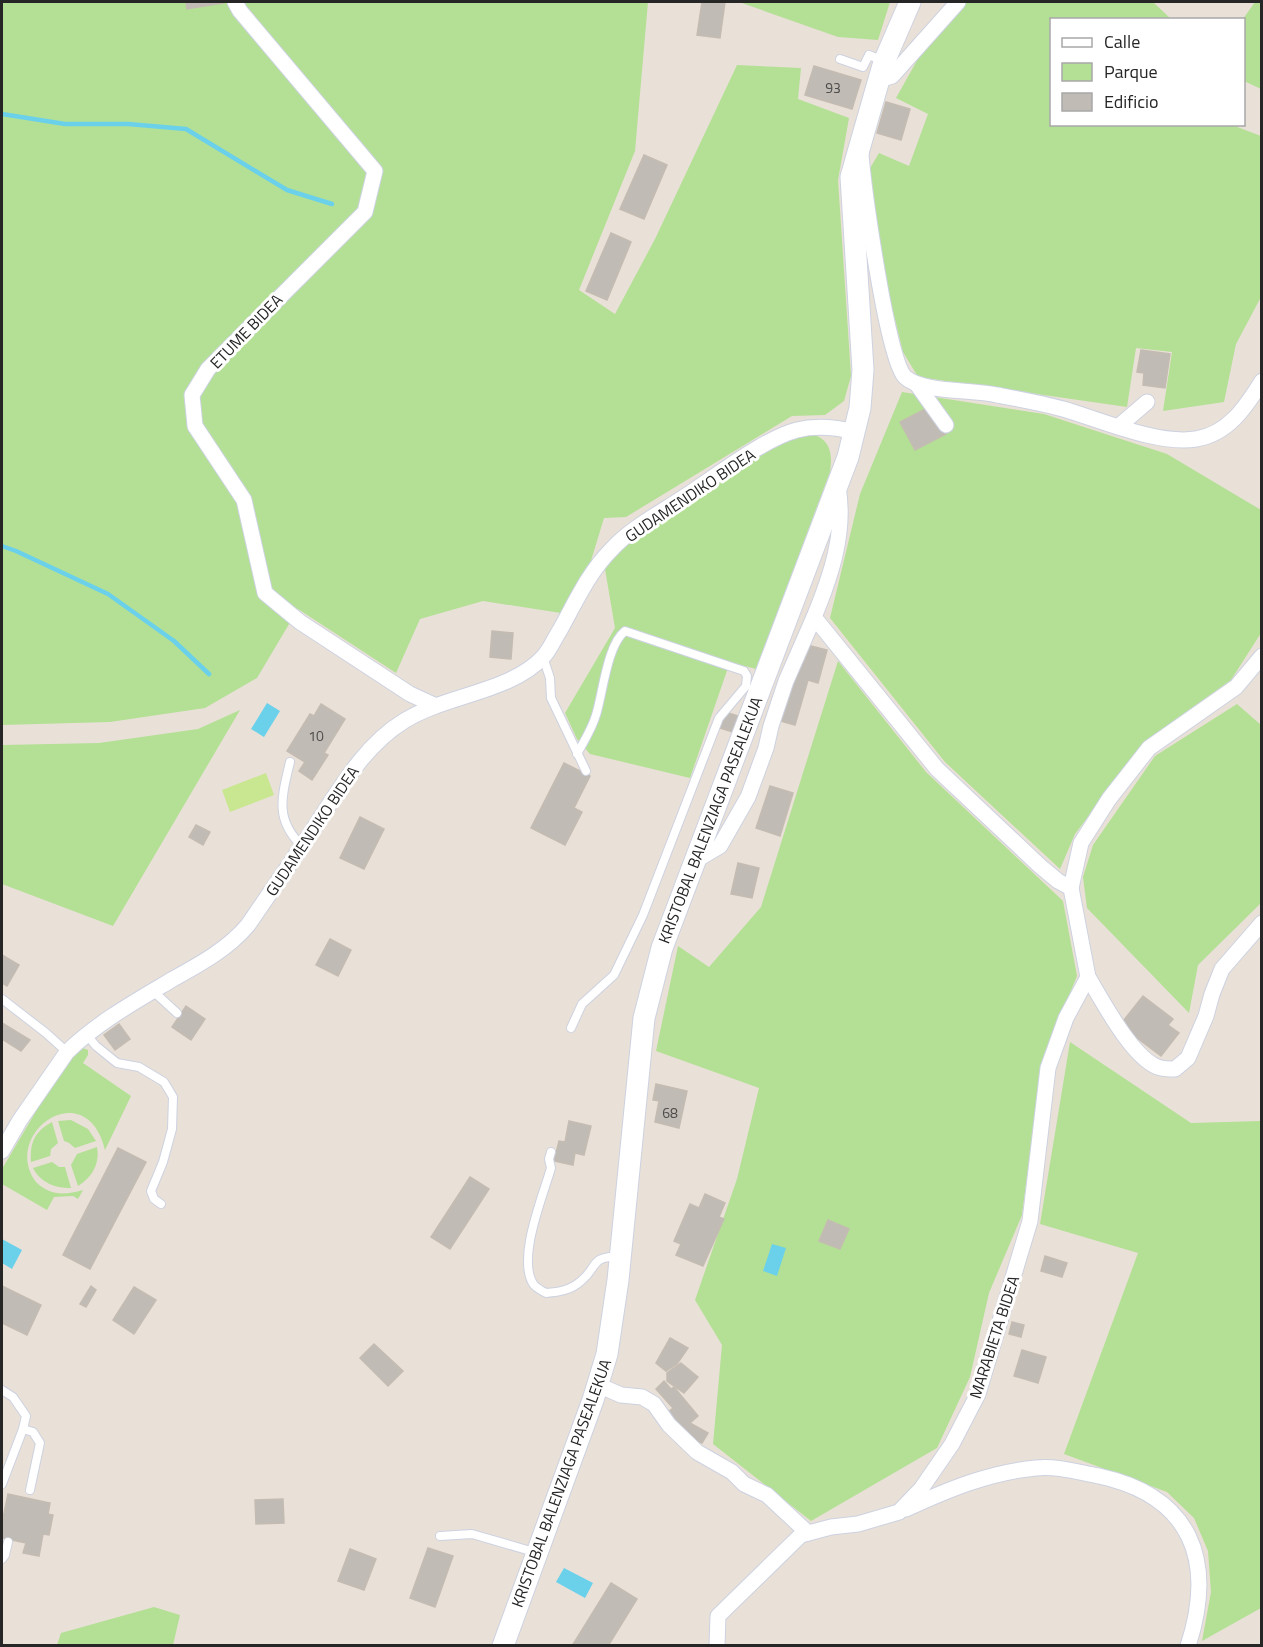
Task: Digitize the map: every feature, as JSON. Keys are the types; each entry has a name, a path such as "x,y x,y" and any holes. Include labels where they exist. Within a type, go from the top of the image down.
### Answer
{"street":[{"name":"ETUME BIDEA","path":"235,2 240,11 375,171 364,212 208,369 192,395 195,426 244,500 266,593 300,622 410,694 434,705"},
{"name":"KRISTOBAL BALENZIAGA PASEALEKUA","path":"503,1646 598,1385 607,1354 620,1256 644,1018 662,948 838,484 855,432 860,408 863,370 851,177 881,71 910,2"},
{"path":"881,71 892,76 958,2"},
{"path":"860,149 879,276 898,367 904,376 918,386 946,425"},
{"path":"918,386 995,394 1051,406 1169,439 1198,439 1218,432 1235,419 1250,401 1262,381"},
{"path":"1119,426 1147,402"},
{"name":"GUDAMENDIKO BIDEA","path":"2,1151 20,1120 67,1052 86,1034 122,1009 206,960 237,938 355,767 381,739 403,721 434,705 515,678 543,657 593,572 611,550 634,530 778,436 813,427 834,426 855,432"},
{"path":"693,862 720,846 748,797 766,748 786,681 827,586 842,513 838,484"},
{"path":"814,617 937,769 1040,866 1058,881 1071,888"},
{"path":"1262,656 1236,687 1149,748 1109,798 1082,843 1071,888 1088,977 1118,1026 1145,1060 1159,1068 1175,1069 1188,1058 1206,1016 1222,969 1262,923"},
{"name":"MARABIETA BIDEA","path":"717,1646 718,1616 801,1535 831,1527 858,1524 899,1512 921,1489 952,1444 978,1394 1030,1221 1048,1068 1066,1018 1088,977"},
{"path":"2,1126 20,1120"},
{"path":"598,1385 621,1395 642,1397 654,1404 669,1425 697,1452 732,1472 744,1484 767,1495 808,1533"},
{"path":"899,1512 979,1479 1036,1468 1057,1467 1079,1471 1135,1487 1172,1511 1187,1533 1198,1563 1199,1599 1188,1646"}],"lane":[{"path":"840,59 863,67 869,55 881,71"},
{"path":"571,1028 582,1004 614,975 644,915 719,718 746,686 747,676 744,671 625,631 620,635 613,651 595,719 577,754"},
{"path":"543,657 550,678 551,698 585,771"},
{"path":"290,762 281,799 285,821 291,835 302,846"},
{"path":"153,991 177,1013"},
{"path":"2,999 67,1052"},
{"path":"86,1034 96,1046 117,1063 139,1067 164,1082 173,1097 172,1129 163,1162 151,1191 154,1199 161,1204"},
{"path":"551,1152 549,1160 551,1168 530,1238 528,1267 534,1285 546,1293 566,1291 582,1280 594,1262 602,1257 620,1256"},
{"path":"2,1390 13,1397 26,1416 2,1484"},
{"path":"23,1429 33,1432 40,1443 30,1490"},
{"path":"440,1536 472,1534 536,1553"},
{"path":"2,1559 8,1542"}],"green space":[{"path":"2,2 648,2 635,151 579,290 615,314 655,239 737,65 801,68 798,99 849,118 838,180 851,376 844,401 825,415 792,416 626,517 604,518 590,564 561,613 483,601 420,619 396,673 298,609 257,678 205,708 110,722 2,725"},
{"path":"739,2 890,2 878,40 838,37"},
{"path":"967,2 1153,2 1170,18 1050,18 1050,126 1235,126 1261,136 1261,297 1236,344 1224,402 1163,411 1172,352 1136,348 1127,407 918,377 903,352 888,291 869,170 879,153 909,166 928,114 896,98 924,48"},
{"path":"1255,2 1261,2 1261,89 1245,81 1244,18"},
{"path":"902,392 1044,414 1167,454 1261,510 1261,633 1231,680 1144,742 1075,834 1060,869 945,762 830,618 860,494"},
{"path":"808,433 821,438 828,447 831,458 830,472 756,669 730,662 690,778 590,754 577,739 565,713 615,628 605,569 618,553 643,532 778,445"},
{"path":"838,661 926,772 1063,901 1077,976 1042,1062 1022,1215 989,1293 970,1377 937,1448 811,1521 713,1444 722,1345 695,1300 737,1179 759,1088 656,1051 678,946 709,967 761,907"},
{"path":"1237,704 1261,725 1261,903 1198,965 1189,1013 1087,908 1083,877 1093,845 1155,756"},
{"path":"240,710 113,926 2,884 2,745 99,743 198,729"},
{"path":"266,773 274,795 230,812 222,790"},
{"path":"1070,1042 1191,1123 1261,1121 1261,1608 1202,1641 1211,1592 1208,1551 1194,1518 1167,1492 1064,1454 1138,1253 1040,1224"},
{"path":"83,1048 88,1050 88,1055 83,1063 131,1096 105,1150 95,1127 82,1115 66,1113 50,1118 37,1130 29,1145 28,1163 36,1182 52,1192 70,1193 83,1190 78,1199 73,1196 54,1197 47,1210 2,1184 2,1169 45,1096 75,1054"},
{"path":"71,1120 88,1129 96,1141 75,1148 64,1141 58,1121"},
{"path":"52,1122 58,1143 51,1149 50,1156 31,1162 34,1139"},
{"path":"97,1147 94,1170 78,1186 71,1165 77,1154"},
{"path":"52,1162 59,1167 65,1167 71,1188 49,1184 33,1168"},
{"path":"154,1607 180,1615 173,1645 57,1645 61,1633"}],"water":[{"path":"267,703 280,711 264,737 251,729"},
{"path":"2,1239 22,1250 12,1269 2,1263"},
{"path":"772,1244 786,1248 777,1276 763,1271"},
{"path":"564,1568 593,1583 585,1598 556,1582"}],"building":[{"path":"186,2 222,2 223,3 187,9"},
{"path":"702,2 725,2 720,38 697,35"},
{"path":"814,66 861,80 852,109 805,95"},
{"path":"886,102 910,109 901,140 877,133"},
{"path":"644,155 667,165 644,219 620,209"},
{"path":"611,233 631,242 607,300 586,291"},
{"path":"1141,350 1170,354 1165,388 1143,385 1144,373 1137,372"},
{"path":"931,406 946,434 915,450 900,422"},
{"path":"492,631 513,633 511,659 490,657"},
{"path":"807,645 827,650 818,683 808,680 795,725 777,720 798,659 805,661"},
{"path":"321,704 345,719 324,753 328,755 312,780 299,771 305,762 287,751 310,714 314,716"},
{"path":"725,712 738,716 733,732 720,728"},
{"path":"564,763 590,776 574,808 582,812 565,845 531,828"},
{"path":"770,786 793,793 780,836 756,828"},
{"path":"360,817 384,829 364,869 340,858"},
{"path":"196,825 210,832 203,845 189,837"},
{"path":"738,863 759,868 752,898 731,894"},
{"path":"330,939 351,950 338,976 316,965"},
{"path":"2,955 19,965 7,986 2,983"},
{"path":"1143,996 1173,1019 1168,1025 1179,1033 1161,1056 1120,1025"},
{"path":"186,1006 205,1019 191,1040 172,1027"},
{"path":"2,1023 30,1040 21,1051 2,1039"},
{"path":"119,1024 130,1039 115,1050 104,1035"},
{"path":"656,1084 687,1091 679,1128 655,1122 659,1101 653,1100"},
{"path":"569,1121 591,1126 584,1155 575,1153 573,1165 554,1161 559,1141 565,1142"},
{"path":"118,1148 146,1162 90,1269 63,1255"},
{"path":"470,1177 489,1189 450,1249 431,1237"},
{"path":"705,1194 725,1203 719,1217 724,1219 703,1266 676,1255 681,1244 674,1241 690,1204 699,1208"},
{"path":"828,1220 849,1229 840,1249 819,1241"},
{"path":"1045,1256 1067,1263 1062,1277 1041,1271"},
{"path":"2,1286 41,1305 27,1335 2,1323"},
{"path":"91,1286 96,1290 86,1307 80,1304"},
{"path":"134,1287 156,1300 134,1334 113,1320"},
{"path":"1012,1322 1024,1325 1021,1337 1009,1334"},
{"path":"670,1338 688,1348 677,1364 666,1371 656,1363"},
{"path":"374,1344 403,1371 388,1386 360,1358"},
{"path":"1022,1350 1046,1357 1038,1383 1014,1376"},
{"path":"681,1363 698,1377 684,1393 667,1381 667,1373"},
{"path":"664,1381 671,1389 674,1387 698,1416 690,1423 708,1433 702,1443 690,1439 666,1414 673,1408 656,1389"},
{"path":"8,1494 50,1503 48,1514 53,1515 49,1535 43,1534 39,1556 23,1553 26,1543 2,1538 2,1523"},
{"path":"283,1499 284,1523 256,1524 255,1500"},
{"path":"428,1548 453,1556 435,1607 410,1598"},
{"path":"350,1549 376,1559 364,1590 338,1581"},
{"path":"611,1583 637,1599 608,1646 572,1646"}],"waterway":[{"path":"2,114 65,124 128,124 186,129 287,190 332,204"},
{"path":"2,546 108,594 174,641 209,674"}]}
